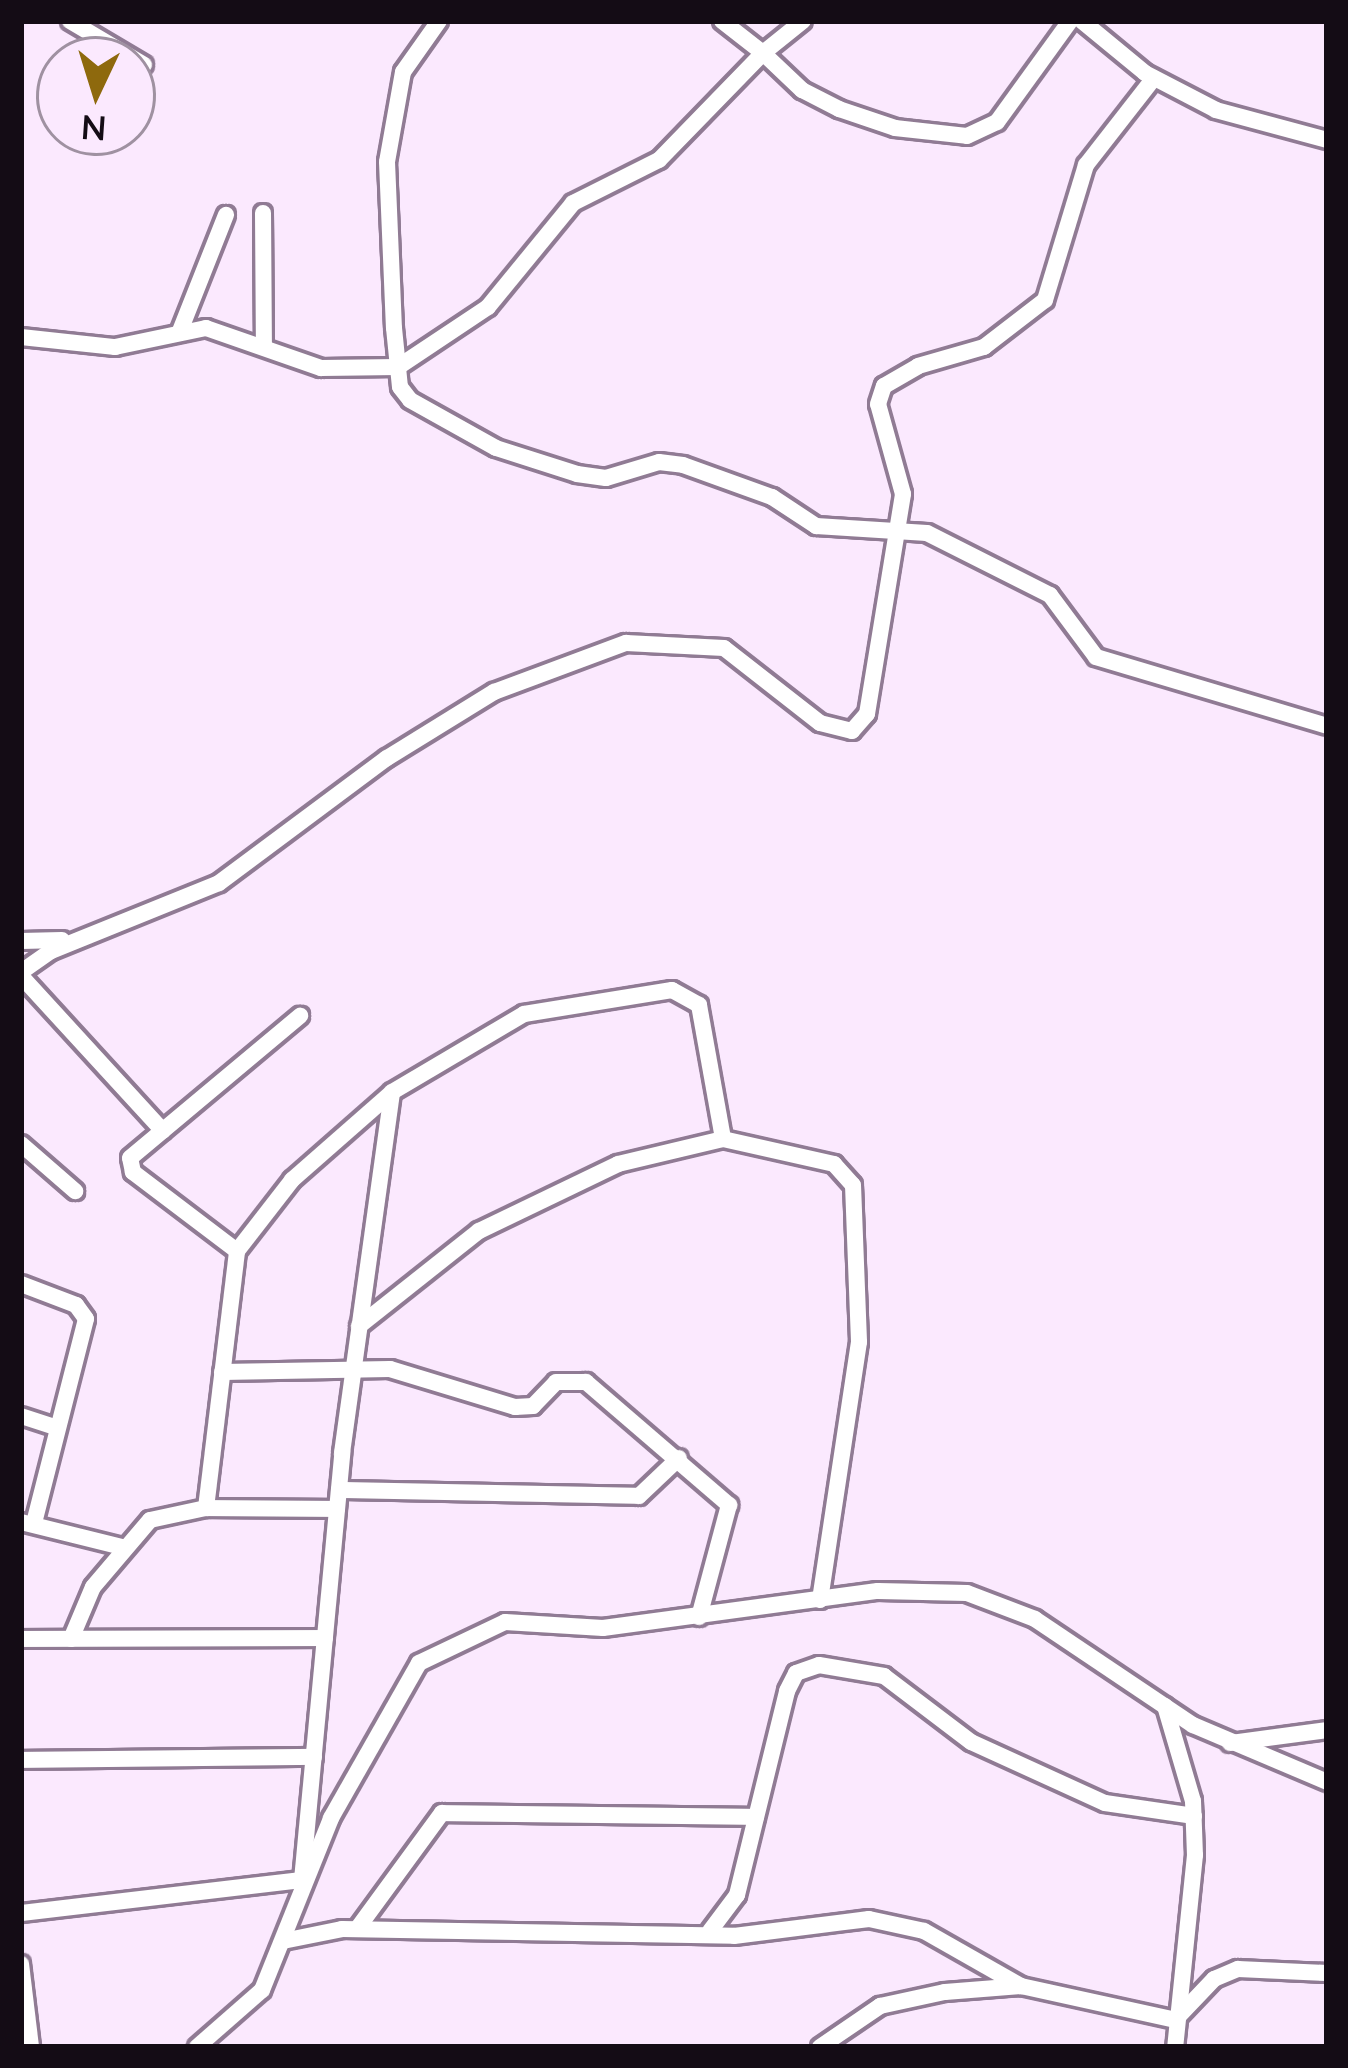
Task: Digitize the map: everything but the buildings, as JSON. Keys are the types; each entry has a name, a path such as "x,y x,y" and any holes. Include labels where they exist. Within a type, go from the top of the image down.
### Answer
{"street":[{"path":"439,21 403,72 394,103 386,226 398,367 410,400 519,456 606,478 659,462 683,465 772,497 816,526 927,533 1013,571 1050,595 1096,657 1327,726"},
{"path":"722,21 802,90 839,109 895,128 967,136 997,122 1070,21"},
{"path":"21,337 116,347 206,328 321,368 398,367 488,308 573,203 659,160 763,52 803,21"},
{"path":"1082,21 1154,78 1216,110 1327,140"},
{"path":"163,1131 21,974 78,940 219,884 387,758 494,692 626,643 724,648 820,723 853,730 867,714 903,494 878,404 884,386 918,366 984,346 1045,300 1086,165 1154,78"},
{"path":"262,213 264,345"},
{"path":"180,331 226,215"},
{"path":"21,941 78,940"},
{"path":"206,1508 237,1251 292,1180 392,1092 524,1015 672,990 699,1005 723,1138"},
{"path":"237,1251 133,1172 130,1158 300,1016"},
{"path":"302,1880 338,1500 392,1092"},
{"path":"359,1326 497,1222 617,1164 723,1138 834,1164 853,1185 859,1342 820,1600"},
{"path":"21,1144 75,1191"},
{"path":"21,1284 84,1310 57,1428 27,1523 122,1547"},
{"path":"222,1372 390,1369 515,1407 533,1406 556,1382 586,1382 730,1505 700,1617"},
{"path":"21,1416 57,1428"},
{"path":"70,1639 122,1547 150,1520 206,1508 338,1500 639,1496 679,1458"},
{"path":"197,2047 262,1990 302,1880 377,1726 419,1663 505,1622 603,1628 878,1592 967,1593 1035,1619 1230,1742 1327,1782"},
{"path":"21,1640 325,1638"},
{"path":"710,1931 728,1917 787,1691 796,1672 819,1665 884,1676 971,1742 1087,1796 1194,1816"},
{"path":"1165,1705 1194,1816 1175,2020 1177,2046"},
{"path":"1230,1742 1327,1730"},
{"path":"21,1760 314,1757"},
{"path":"357,1930 442,1814 756,1817"},
{"path":"21,1913 302,1880"},
{"path":"283,1941 357,1930 764,1934 868,1919 924,1931 1021,1986 1175,2020"},
{"path":"21,1964 31,2047"},
{"path":"1175,2020 1214,1979 1238,1969 1327,1973"},
{"path":"820,2047 880,2006 1021,1986"}]}
